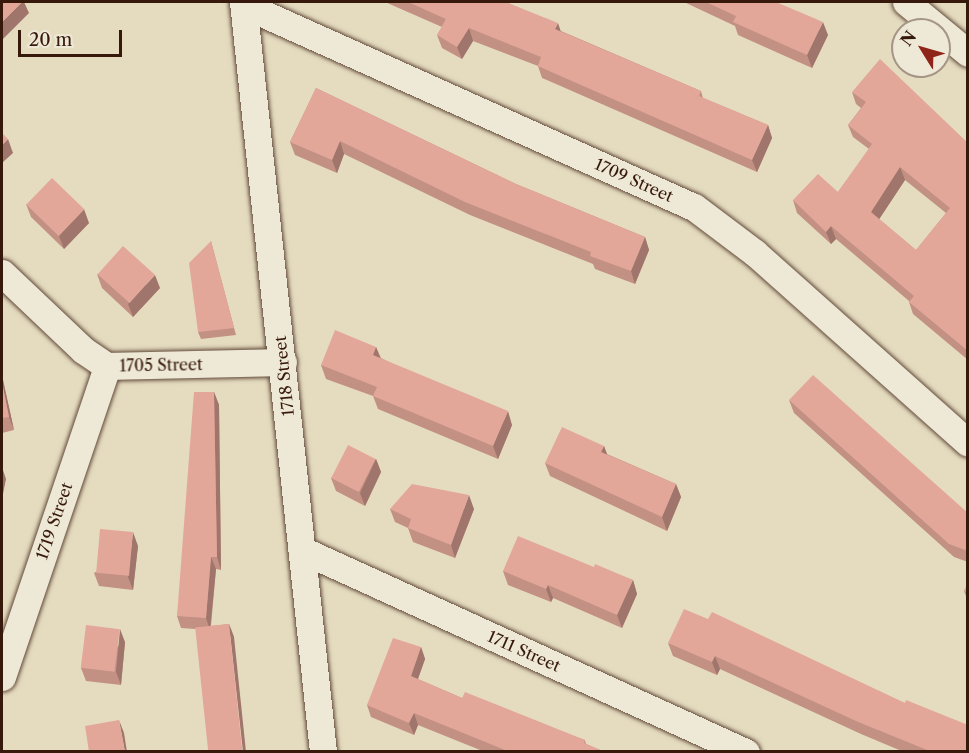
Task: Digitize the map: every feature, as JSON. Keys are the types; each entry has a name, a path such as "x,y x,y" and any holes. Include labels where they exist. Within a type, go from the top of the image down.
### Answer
{"street":[{"path":"906,2 968,53"},
{"name":"1718 Street","path":"243,4 323,752"},
{"name":"1709 Street","path":"243,4 694,207 755,253 968,442"},
{"name":"1705 Street","path":"2,273 83,350 107,366 283,362"},
{"name":"1719 Street","path":"2,677 107,366"},
{"name":"1711 Street","path":"302,550 746,752"}],"building":[{"path":"2,2 22,2 2,22"},
{"path":"408,2 506,2 558,23 555,29 701,91 699,96 768,125 752,160 538,66 541,57 469,28 457,47 437,35 446,19"},
{"path":"706,2 776,2 823,22 807,55 733,22 736,16"},
{"path":"880,59 891,70 891,78 900,78 968,143 968,351 909,302 914,296 831,226 826,232 793,200 818,174 838,192 872,144 848,125 866,102 852,92","holes":["900,167 950,208 916,250 871,212"]},
{"path":"316,88 516,184 645,237 631,271 590,256 591,252 465,202 340,141 332,160 290,142"},
{"path":"2,133 8,139 2,145"},
{"path":"52,178 84,209 59,236 26,205"},
{"path":"211,241 234,328 198,332 189,263"},
{"path":"123,246 155,275 130,303 98,274"},
{"path":"335,330 376,347 373,355 508,411 493,446 373,396 377,387 321,365"},
{"path":"813,375 968,513 968,551 949,544 789,400"},
{"path":"2,382 9,417 2,418"},
{"path":"194,392 214,392 217,557 211,557 206,618 177,616"},
{"path":"562,427 604,446 601,452 676,484 662,517 545,463"},
{"path":"348,445 376,459 359,492 331,478"},
{"path":"412,484 469,495 451,545 408,528 411,519 390,509"},
{"path":"100,529 133,532 129,576 96,573"},
{"path":"518,536 633,580 617,615 548,585 546,589 503,571"},
{"path":"684,609 708,619 712,612 905,703 906,700 968,725 968,752 932,752 856,721 715,656 712,662 668,643"},
{"path":"229,624 242,752 208,752 195,628"},
{"path":"86,625 120,629 115,672 81,668"},
{"path":"393,638 421,647 411,676 462,698 465,692 585,740 584,743 605,752 510,752 414,713 409,723 367,705"},
{"path":"119,720 125,752 89,752 85,726"}]}
